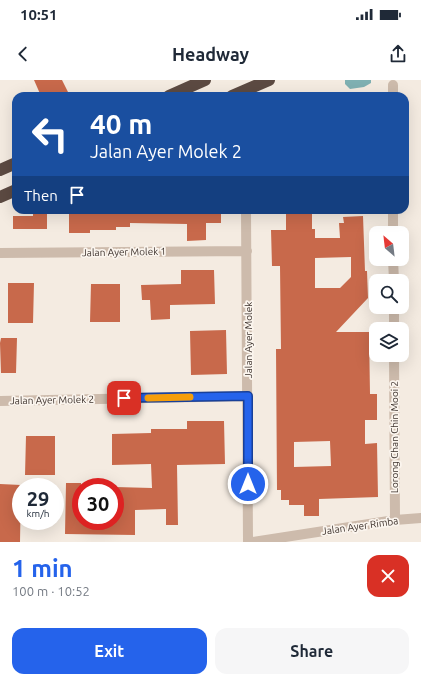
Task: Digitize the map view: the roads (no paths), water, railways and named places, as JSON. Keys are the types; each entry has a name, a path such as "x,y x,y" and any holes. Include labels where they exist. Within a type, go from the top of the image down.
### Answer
{"highway":[{"path":"178,92 206,80"},
{"path":"241,92 269,80"},
{"path":"0,170 12,165"},
{"path":"0,197 12,192"}],"street":[{"path":"392,85 393,92"},
{"name":"Jalan Ayer Molek","path":"246,214 248,542"},
{"path":"393,214 393,226"},
{"name":"Jalan Ayer Molek 1","path":"0,253 247,250"},
{"name":"Lorong Chan Chin Mooi 2","path":"394,362 395,520"},
{"name":"Jalan Ayer Molek 2","path":"0,401 248,396"},
{"name":"Jalan Ayer Rimba","path":"253,542 395,520 421,518"}],"water":[{"path":"345,80 371,80 371,83 364,87 350,89 345,84"}]}
